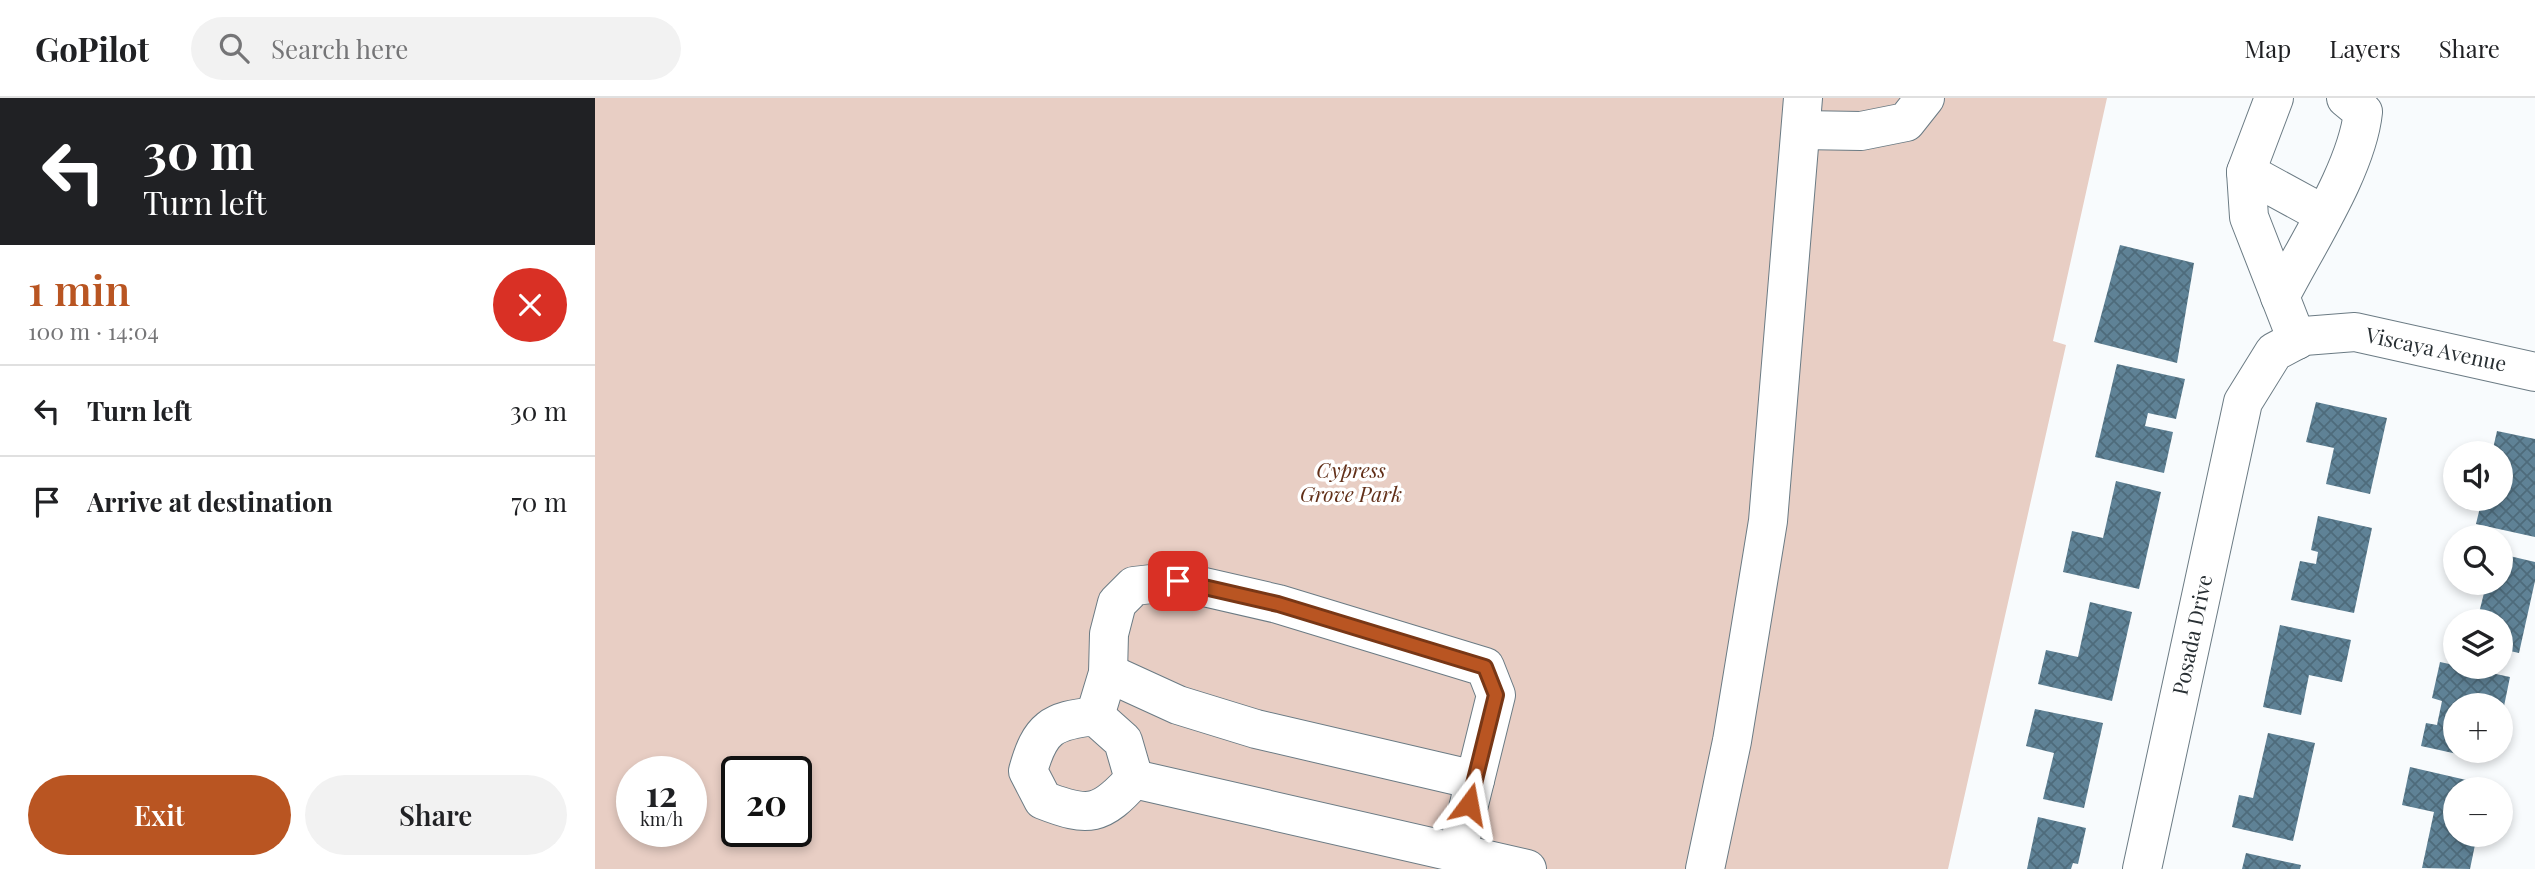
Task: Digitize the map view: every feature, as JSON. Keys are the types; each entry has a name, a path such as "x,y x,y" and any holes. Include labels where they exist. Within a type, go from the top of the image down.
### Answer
{"street":[{"path":"1705,869 1732,741 1768,521 1802,114 1861,131 1906,122 1925,98"},
{"path":"2274,98 2246,173 2249,217 2297,340"},
{"path":"2280,297 2344,173 2361,128 2363,112 2346,98"},
{"path":"2246,173 2323,214"},
{"name":"Viscaya Avenue","path":"2243,402 2274,352 2304,336 2355,332 2535,372"},
{"name":"Posada Drive","path":"2142,869 2243,402"},
{"path":"1095,716 1108,673 1109,635 1117,603 1134,586 1178,581 1278,604 1485,667 1496,695 1457,853"},
{"path":"1108,673 1178,705 1256,729 1475,780"},
{"path":"1095,716 1123,741 1134,779 1109,806 1074,812 1043,800 1028,771 1036,741 1063,719 1095,716"},
{"path":"1134,779 1527,869"}],"green space":[{"name":"Cypress Grove Park","path":"595,98 2107,98 2053,341 2066,345 1948,869 595,869"}],"building":[{"path":"2120,245 2194,263 2177,363 2094,342"},
{"path":"2117,364 2185,379 2176,419 2148,413 2145,426 2173,432 2164,473 2095,457"},
{"path":"2316,402 2387,418 2370,494 2326,484 2334,448 2306,442"},
{"path":"2497,431 2535,439 2535,537 2513,532 2513,525 2476,524 2479,511 2513,511 2513,441 2495,441"},
{"path":"2116,481 2161,492 2139,589 2063,572 2072,531 2103,538"},
{"path":"2318,516 2372,528 2354,613 2291,600 2300,561 2316,564 2318,552 2311,550"},
{"path":"2513,557 2535,562 2535,581 2519,653 2513,652 2513,609 2480,609 2484,595 2513,595"},
{"path":"2090,602 2132,612 2112,701 2038,684 2046,650 2078,657"},
{"path":"2280,625 2351,640 2342,682 2309,675 2301,715 2263,707"},
{"path":"2440,662 2443,663 2443,679 2510,679 2507,693 2443,693 2443,751 2421,746 2426,723 2437,725 2442,701 2432,698"},
{"path":"2035,709 2103,723 2084,808 2043,799 2054,753 2026,746"},
{"path":"2268,733 2315,743 2293,841 2232,827 2239,795 2253,798"},
{"path":"2410,767 2453,777 2443,777 2443,847 2475,847 2470,869 2422,868 2434,812 2402,805"},
{"path":"2038,817 2086,828 2078,864 2073,863 2071,869 2027,869"},
{"path":"2246,853 2301,865 2300,869 2242,869"}],"route":[{"path":"1178,581 1278,604 1485,667 1496,695 1469,804"}]}
